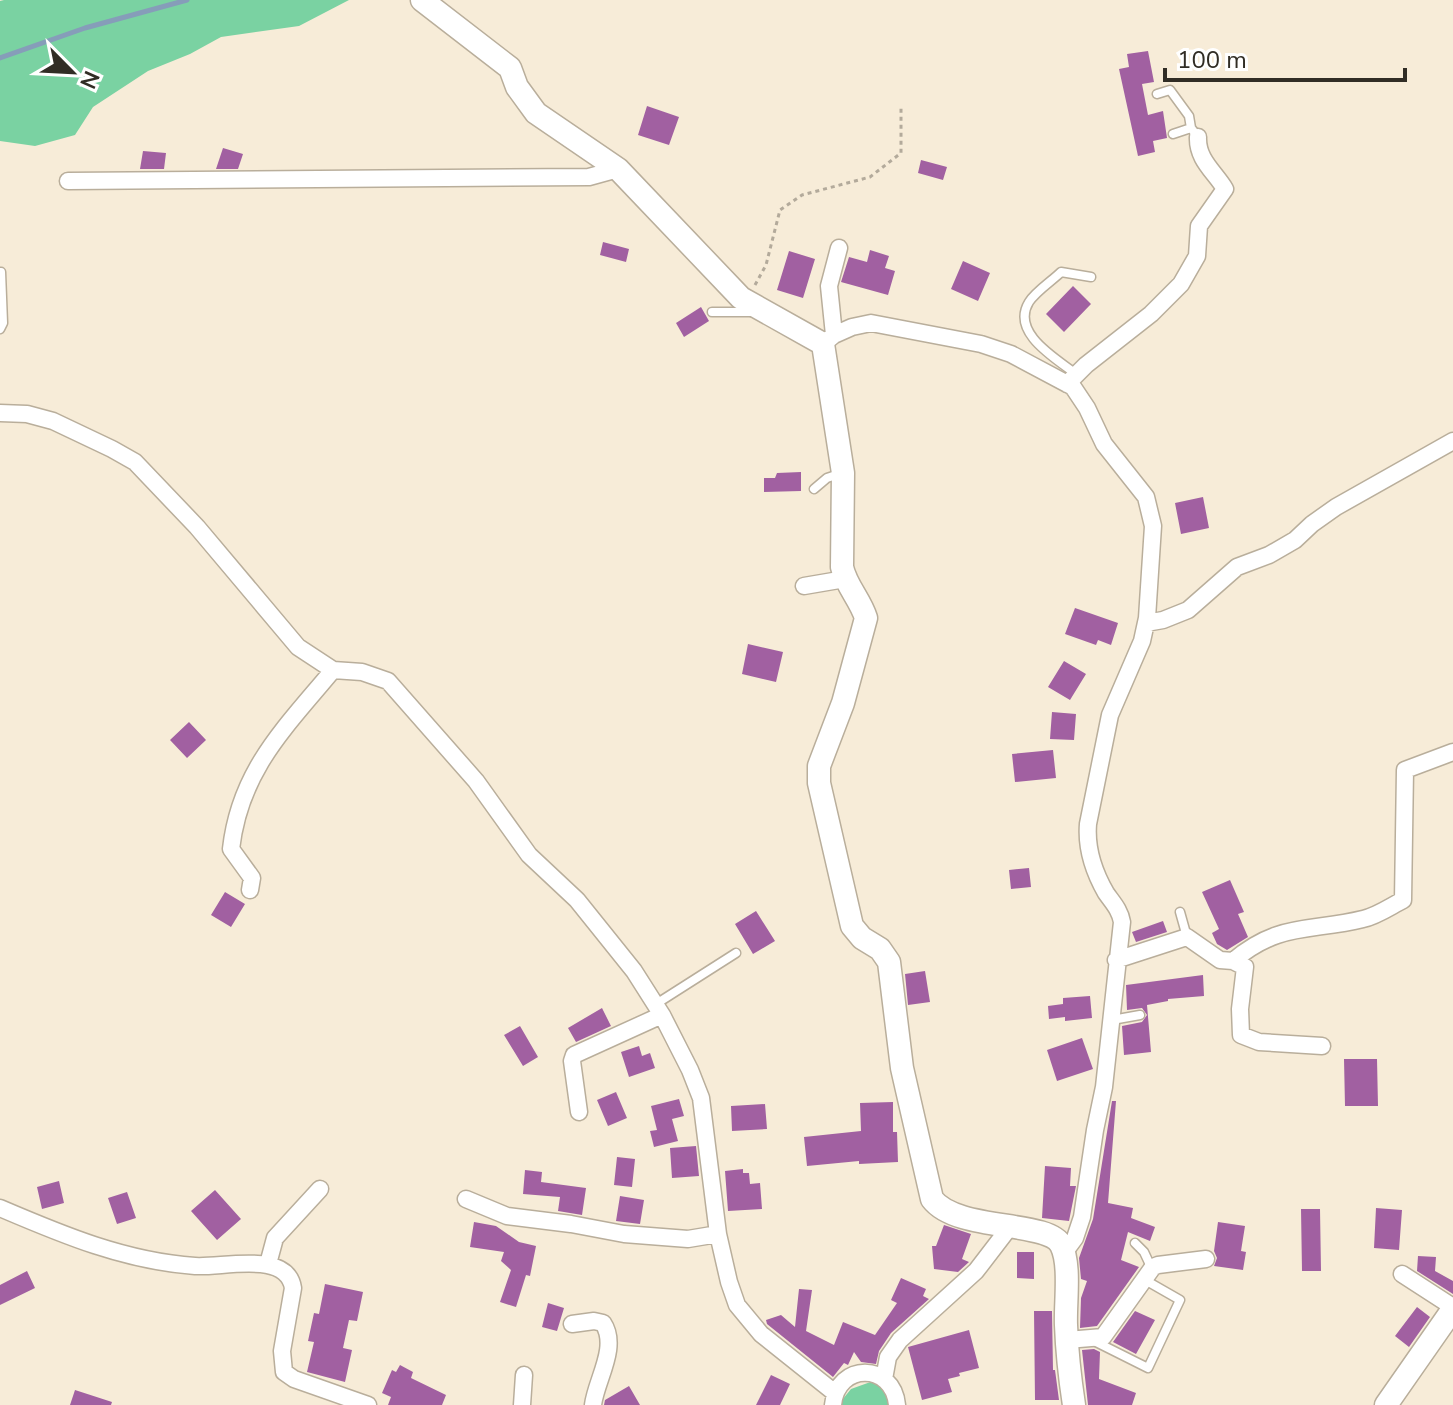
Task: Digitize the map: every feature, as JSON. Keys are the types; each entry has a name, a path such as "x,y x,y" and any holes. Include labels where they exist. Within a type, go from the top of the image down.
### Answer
{"street":[{"path":"422,0 510,68 517,87 536,113 618,169 754,307 828,339 871,323 923,331 981,344 1072,379"},
{"path":"1072,379 1165,301 1195,262 1199,226 1225,189 1210,171 1198,148 1195,132"},
{"path":"68,181 589,177 618,169"},
{"path":"839,248 829,286 828,339 843,473 842,567 866,618 843,703 819,766 819,783 846,908 857,933 880,949 889,962 904,1078 932,1199 936,1205 951,1212 991,1225 1052,1234 1058,1240 1064,1253 1067,1340 1074,1405"},
{"path":"1064,1253 1079,1231 1082,1217 1104,1087 1122,919 1093,864 1087,833 1106,731 1115,700 1142,641 1153,551 1150,504 1134,478 1104,444 1073,387 1072,379"},
{"path":"0,413 27,414 53,421 135,462 197,527 298,647 333,670 362,672 388,681 476,781 529,855 577,900 634,971 658,1010 690,1070 701,1098 718,1234 731,1288 743,1314 834,1399 843,1381 856,1374 871,1373 884,1379 894,1391 897,1405"},
{"path":"1146,623 1188,610 1237,567 1269,555 1295,540 1336,507 1453,441"},
{"path":"804,586 845,579"},
{"path":"250,890 252,878 231,849 245,787 269,748 333,670"},
{"path":"1233,961 1247,949 1279,932 1367,919 1403,900 1405,770 1453,752"},
{"path":"1116,960 1187,937 1220,960 1233,961 1245,967 1240,1009 1241,1035 1259,1042 1322,1046"},
{"path":"579,1112 572,1061 574,1055 658,1010"},
{"path":"268,1264 275,1238 320,1189"},
{"path":"466,1199 507,1216 624,1234 688,1239 718,1234"},
{"path":"0,1208 74,1239 147,1261 214,1267 278,1266 292,1279 293,1288 282,1351 284,1372 294,1379 368,1405"},
{"path":"884,1379 888,1357 900,1340 976,1271 1009,1228"},
{"path":"1067,1340 1103,1337 1148,1275 1163,1263 1206,1259"},
{"path":"1386,1405 1453,1308 1402,1274"},
{"path":"572,1324 594,1321 603,1323 608,1329 608,1350 593,1405"},
{"path":"522,1405 524,1375"}],"lane":[{"path":"1157,94 1170,90 1189,116 1195,132 1173,134"},
{"path":"0,329 3,323 1,272"},
{"path":"1072,379 1030,337 1025,319 1028,303 1061,272 1091,277"},
{"path":"712,312 754,307"},
{"path":"814,489 827,478 843,473"},
{"path":"1180,912 1187,937"},
{"path":"658,1010 736,953"},
{"path":"1111,1020 1140,1015"},
{"path":"1091,1340 1148,1368 1180,1300 1148,1275 1144,1252 1135,1243"}],"path":[{"path":"754,307 780,210 802,195 870,177 901,153 901,106"}],"green space":[{"path":"349,0 299,26 221,37 148,71 93,107 75,135 35,146 0,141 0,1"},
{"path":"876,1380 892,1405 838,1405 851,1389"}],"building":[{"path":"1148,51 1154,82 1142,84 1148,115 1163,111 1167,138 1153,141 1155,152 1138,156 1119,69 1129,67 1127,54"},
{"path":"647,106 679,117 669,145 638,135"},
{"path":"223,148 243,154 238,169 216,169"},
{"path":"143,151 166,153 164,169 140,169"},
{"path":"921,160 947,167 943,180 918,173"},
{"path":"603,242 629,249 626,262 600,255"},
{"path":"870,250 889,256 885,268 895,271 888,295 841,282 849,257 867,262"},
{"path":"789,251 815,259 803,298 777,290"},
{"path":"963,261 990,273 978,301 951,289"},
{"path":"1073,286 1091,304 1064,332 1046,314"},
{"path":"701,307 709,321 684,337 676,323"},
{"path":"801,472 801,491 764,492 764,478 775,478 777,473"},
{"path":"1203,497 1209,528 1181,534 1175,503"},
{"path":"1075,608 1118,623 1111,645 1098,640 1096,645 1065,634"},
{"path":"748,644 783,652 776,682 742,674"},
{"path":"1064,661 1086,674 1070,700 1048,687"},
{"path":"1052,712 1076,714 1074,740 1050,739"},
{"path":"189,722 206,740 187,758 170,740"},
{"path":"1053,750 1056,778 1015,782 1012,754"},
{"path":"1029,868 1031,887 1011,889 1009,870"},
{"path":"1230,880 1244,912 1238,914 1248,937 1227,950 1217,944 1212,933 1219,929 1202,892"},
{"path":"225,892 245,904 231,927 211,915"},
{"path":"756,911 775,941 753,954 735,924"},
{"path":"1163,921 1167,932 1136,942 1132,932"},
{"path":"925,971 930,1002 908,1005 905,974"},
{"path":"1203,975 1204,996 1168,999 1147,1005 1151,1052 1124,1055 1122,1026 1142,1022 1147,1015 1142,1008 1127,1010 1126,985"},
{"path":"1090,996 1092,1018 1049,1019 1048,1006 1063,1004 1063,998"},
{"path":"602,1008 611,1026 576,1042 568,1028"},
{"path":"520,1026 538,1057 523,1066 504,1035"},
{"path":"1082,1038 1093,1069 1057,1081 1047,1050"},
{"path":"639,1046 642,1056 650,1053 655,1068 629,1077 621,1052"},
{"path":"1344,1059 1377,1059 1378,1106 1345,1106"},
{"path":"616,1092 627,1118 608,1126 597,1100"},
{"path":"679,1099 684,1116 672,1119 678,1141 654,1147 650,1131 657,1130 651,1106"},
{"path":"1112,1101 1116,1101 1108,1203 1133,1208 1131,1218 1155,1227 1150,1241 1128,1232 1121,1260 1139,1267 1097,1326 1080,1328 1081,1298 1087,1281 1081,1279 1079,1258 1093,1219"},
{"path":"893,1102 893,1132 897,1132 898,1162 859,1164 859,1161 807,1166 804,1137 861,1131 860,1103"},
{"path":"765,1104 767,1129 732,1131 731,1106"},
{"path":"696,1146 699,1176 672,1178 670,1148"},
{"path":"617,1157 635,1159 632,1187 614,1185"},
{"path":"1045,1166 1071,1168 1070,1186 1076,1186 1069,1221 1042,1218"},
{"path":"743,1169 743,1173 749,1173 750,1184 760,1183 762,1209 728,1211 725,1171"},
{"path":"525,1170 542,1172 541,1182 586,1188 582,1215 558,1211 560,1197 523,1194"},
{"path":"59,1181 64,1203 42,1209 37,1187"},
{"path":"215,1190 241,1219 217,1240 191,1211"},
{"path":"127,1192 136,1218 117,1224 108,1198"},
{"path":"620,1196 644,1200 640,1224 616,1221"},
{"path":"1376,1208 1402,1210 1399,1250 1374,1248"},
{"path":"1301,1209 1320,1209 1321,1271 1302,1271"},
{"path":"474,1222 496,1226 519,1242 536,1246 530,1276 526,1275 516,1307 500,1302 511,1270 501,1261 504,1252 470,1247"},
{"path":"1218,1222 1245,1226 1241,1251 1246,1252 1243,1270 1214,1266"},
{"path":"944,1225 971,1234 962,1259 969,1262 958,1272 934,1269 932,1246 936,1246"},
{"path":"1017,1252 1034,1252 1034,1279 1017,1278"},
{"path":"1418,1256 1436,1257 1435,1271 1453,1281 1453,1294 1417,1271"},
{"path":"27,1271 35,1288 0,1305 0,1285"},
{"path":"901,1278 926,1289 923,1296 929,1299 891,1333 879,1351 876,1364 861,1362 854,1352 848,1365 844,1363 833,1377 767,1324 766,1320 781,1315 795,1327 799,1289 812,1290 806,1331 834,1345 843,1322 875,1335 897,1303 891,1300"},
{"path":"325,1284 363,1292 357,1321 349,1320 343,1348 352,1350 345,1382 307,1372 314,1342 308,1341 314,1313 319,1314"},
{"path":"548,1303 564,1308 557,1331 542,1327"},
{"path":"1417,1307 1430,1317 1409,1347 1395,1336"},
{"path":"1034,1311 1052,1311 1053,1370 1059,1400 1035,1400"},
{"path":"1135,1311 1155,1320 1136,1354 1113,1342"},
{"path":"969,1330 979,1368 948,1379 952,1392 922,1400 908,1347"},
{"path":"1082,1350 1100,1352 1099,1379 1136,1393 1132,1405 1088,1405"},
{"path":"400,1365 413,1372 411,1378 446,1395 442,1405 388,1405 391,1397 382,1393 392,1370 396,1372"},
{"path":"771,1375 790,1384 780,1405 756,1405"},
{"path":"629,1386 640,1405 604,1405 605,1400"},
{"path":"75,1390 112,1402 111,1405 70,1405"}],"waterway":[{"path":"0,58 85,28 187,0"}]}
